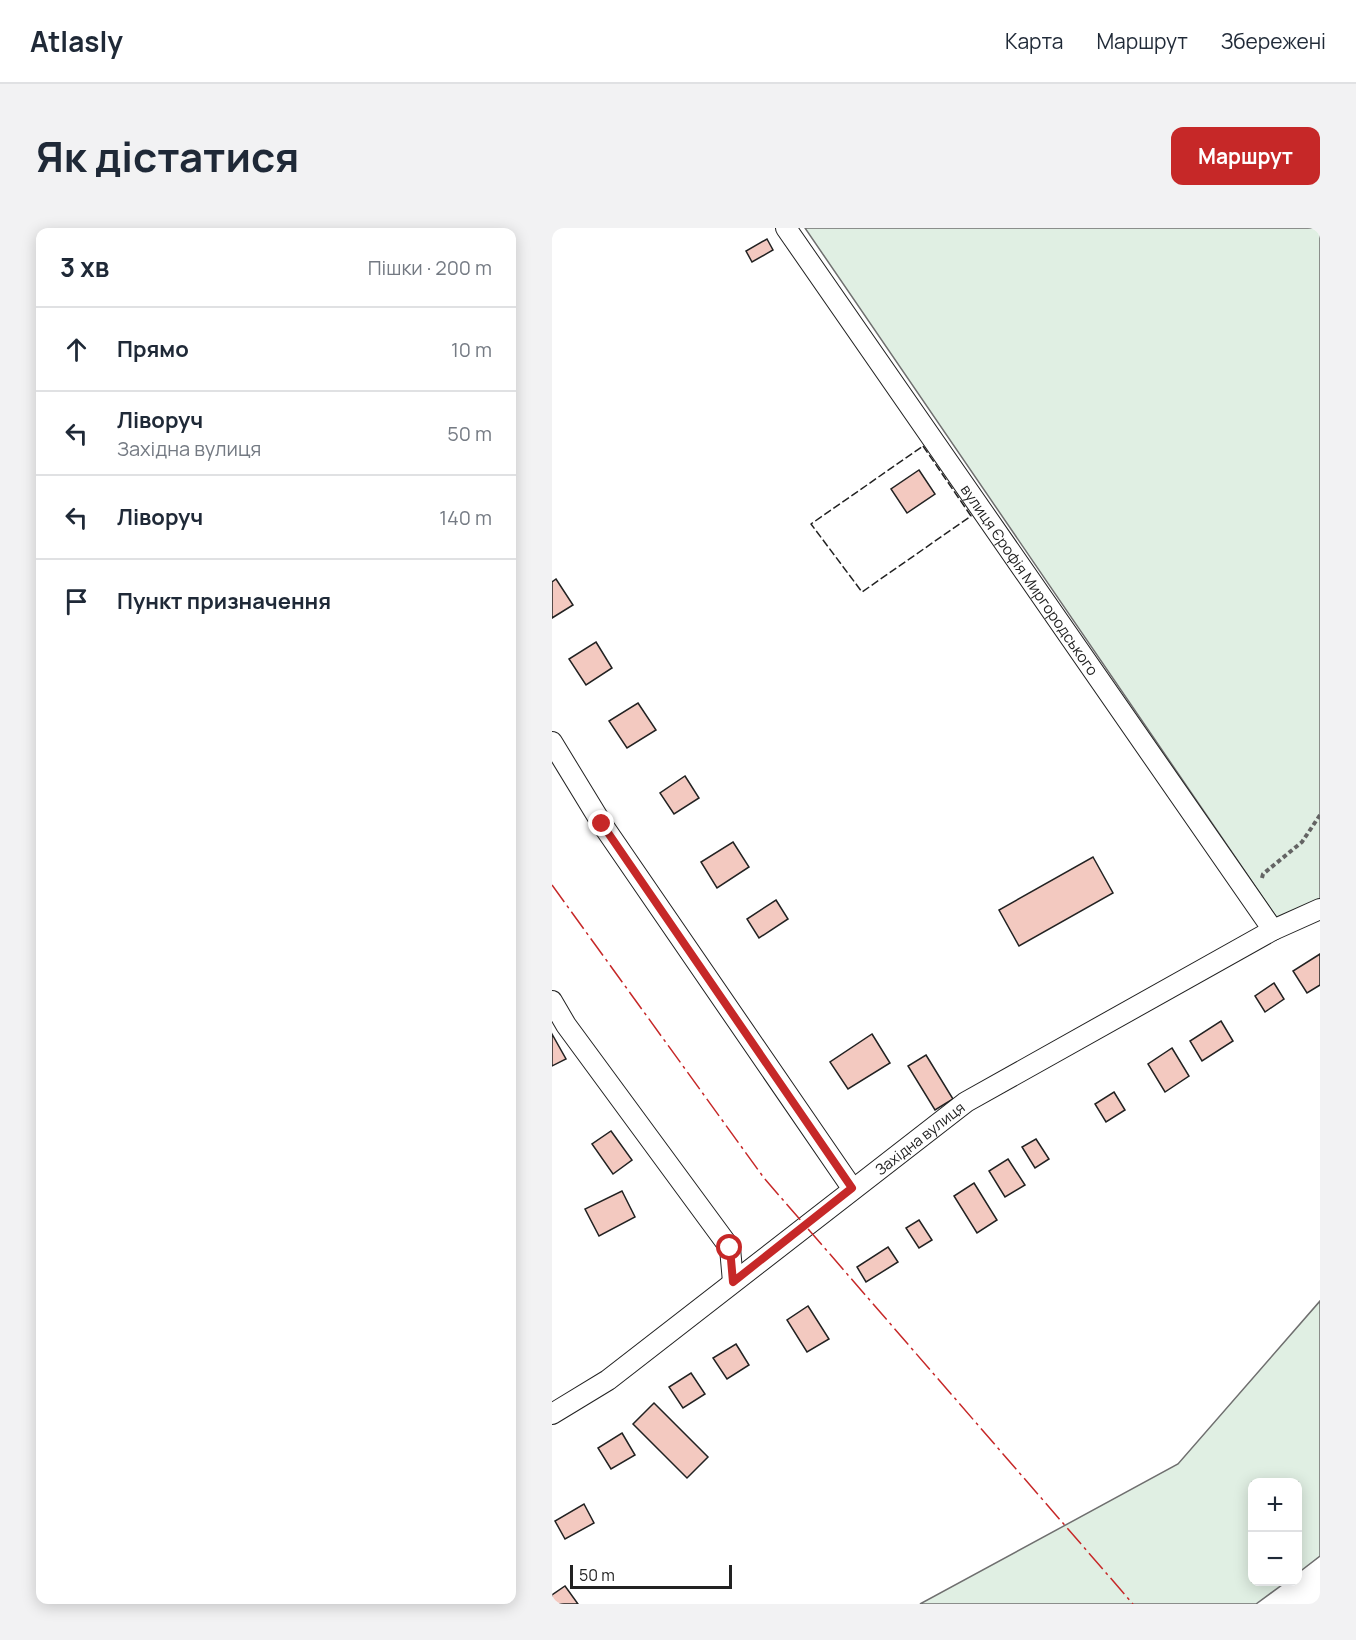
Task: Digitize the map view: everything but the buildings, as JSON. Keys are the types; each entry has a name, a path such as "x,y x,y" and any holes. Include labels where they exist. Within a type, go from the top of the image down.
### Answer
{"street":[{"name":"вулиця Єрофія Миргородського","path":"786,228 1274,930"},
{"path":"552,742 602,824 852,1188"},
{"name":"Західна вулиця","path":"552,1414 608,1380 852,1188 966,1102 1274,930 1320,909"},
{"path":"552,1001 566,1025 730,1248 733,1282"}],"path":[{"path":"1259,909 1263,874 1302,842 1320,815"}],"green space":[{"path":"805,228 1320,228 1320,900 1279,921"},
{"path":"1320,1301 1320,1556 1302,1570 1302,1478 1248,1478 1248,1586 1281,1586 1256,1604 920,1604 1178,1464"}],"fence":[{"path":"923,446 971,516 862,592 811,524 923,446"}],"power":[{"path":"552,885 764,1178 1133,1604"}],"route":[{"path":"602,824 852,1188 733,1282 730,1248"}]}
